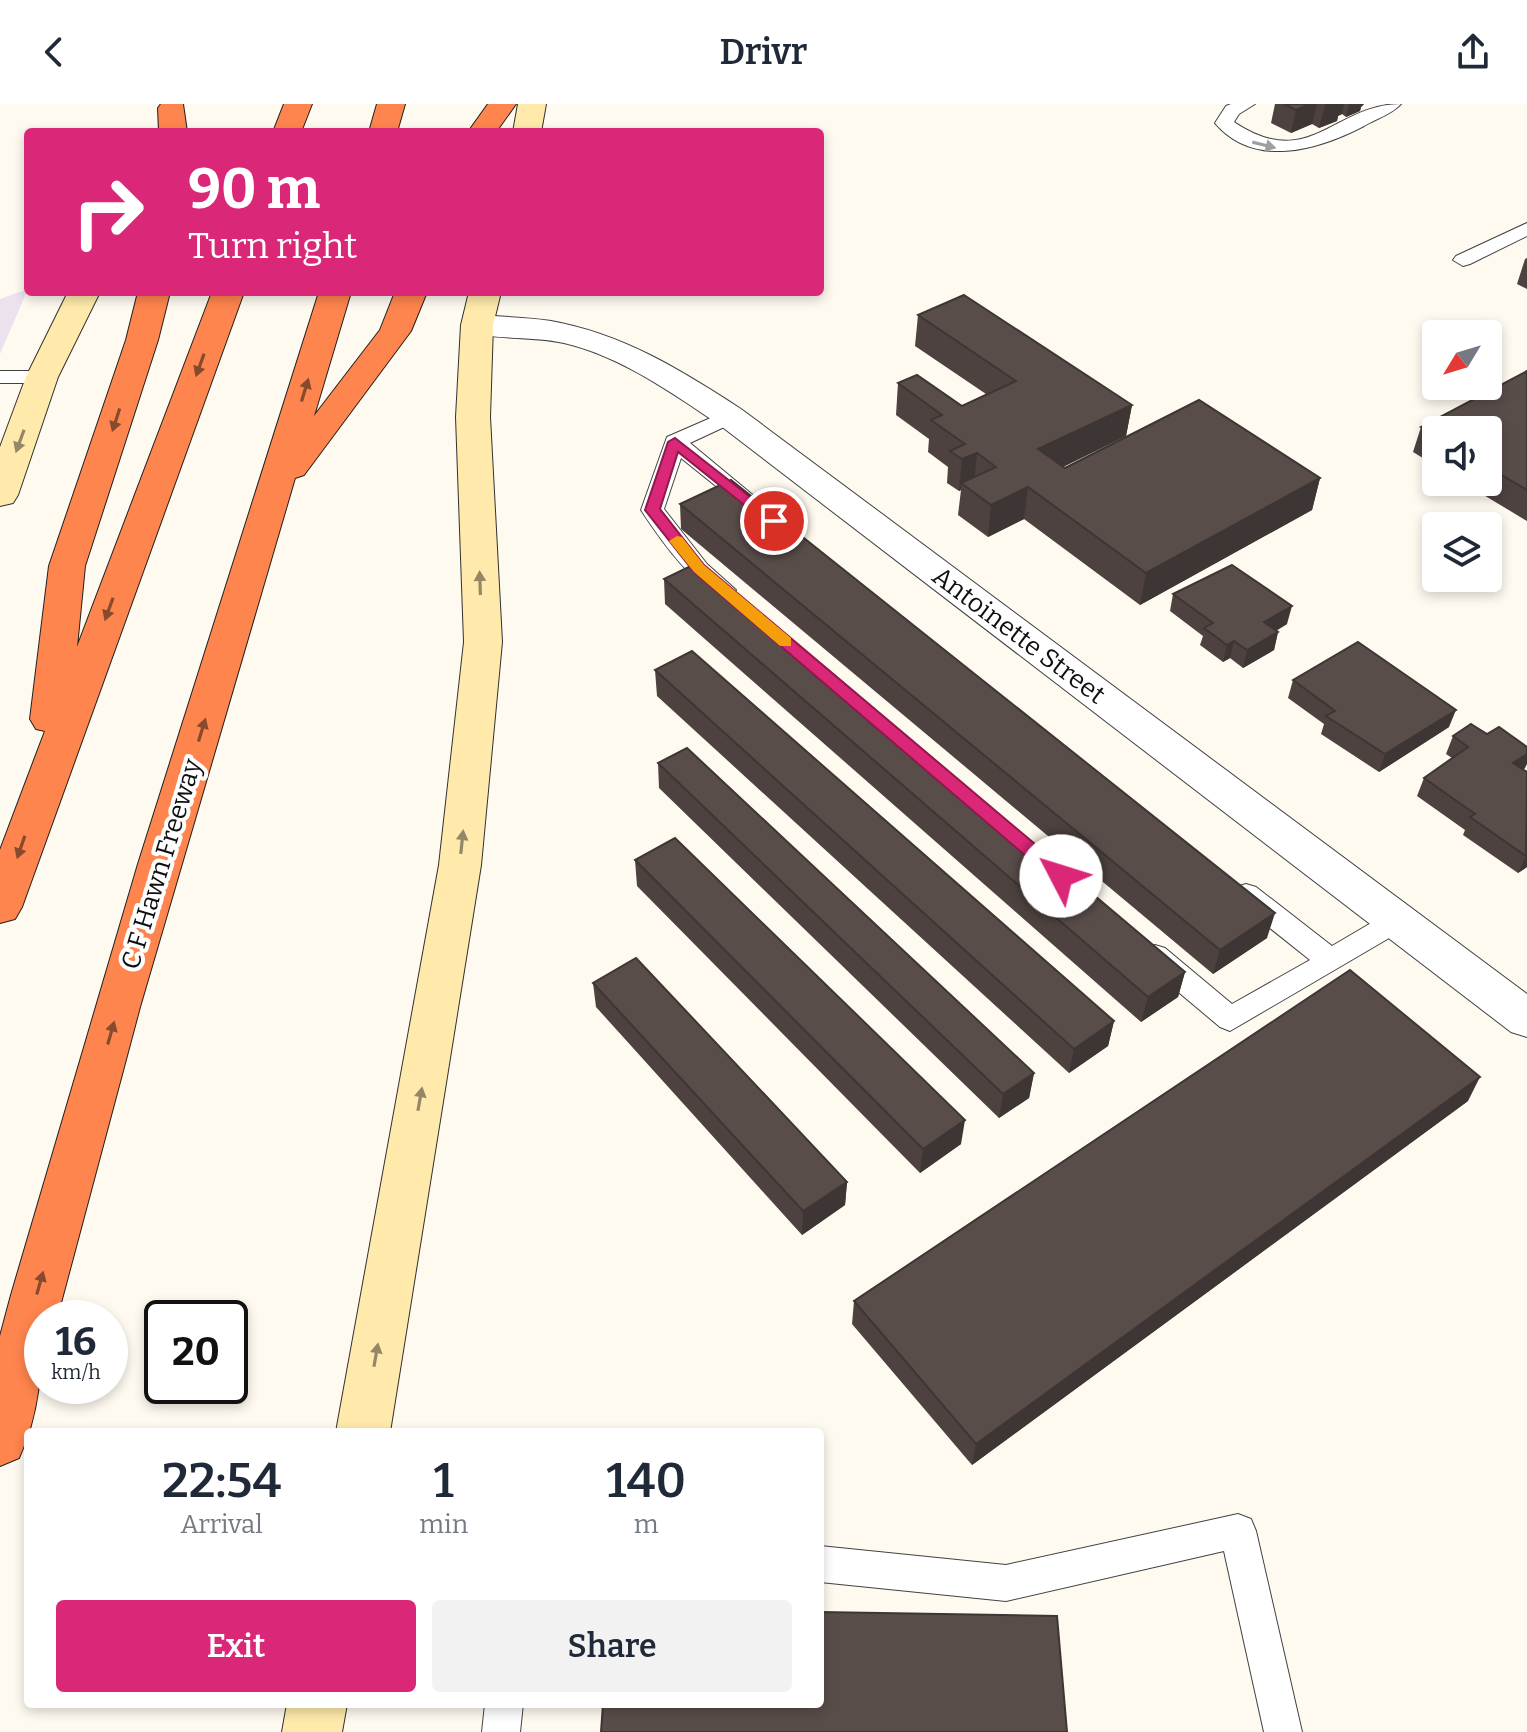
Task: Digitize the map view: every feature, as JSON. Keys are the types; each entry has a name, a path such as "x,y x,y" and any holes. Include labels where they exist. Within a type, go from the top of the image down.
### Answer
{"highway":[{"path":"289,128 298,104"},
{"path":"384,128 391,104"},
{"path":"485,128 502,104"},
{"path":"43,786 67,566 142,340 153,296"},
{"path":"0,907 227,296"},
{"name":"C F Hawn Freeway","path":"0,1440 30,1318 141,928 334,296"},
{"path":"274,492 395,331 409,296"}],"main road":[{"path":"528,128 532,104"},
{"path":"0,495 42,377 82,296"},
{"path":"364,1428 460,865 483,642 473,417 481,308"},
{"path":"312,1732 316,1708"}],"street":[{"name":"Antoinette Street","path":"481,308 605,345 663,373 729,416 1527,1019"}],"lane":[{"path":"1246,104 1232,110 1224,123 1242,139 1271,150 1305,145 1392,104"},
{"path":"1463,260 1527,229"},
{"path":"0,377 42,377"},
{"path":"729,416 675,442 652,510 699,569 747,610"},
{"path":"675,442 774,521"},
{"path":"1232,883 1331,961"},
{"path":"1133,937 1230,1019 1398,920"},
{"path":"824,1564 1006,1583 1238,1531 1283,1732"},
{"path":"501,1732 504,1708"}],"shaded area":[{"path":"24,290 25,296 0,354 0,299"}],"building":[{"path":"1284,104 1310,104 1296,110"},
{"path":"964,295 1132,405 1038,449 1065,468 1199,400 1320,478 1146,573 1028,487 991,505 961,483 996,467 977,453 962,459 950,451 965,444 931,420 942,415 898,383 917,375 962,406 1016,381 918,315"},
{"path":"1527,371 1527,490 1502,475 1502,416 1442,416 1472,400 1502,400 1502,384"},
{"path":"731,480 1275,913 1220,950 680,504"},
{"path":"699,562 1185,972 1148,997 664,579"},
{"path":"1232,565 1292,606 1264,622 1278,632 1247,650 1234,641 1227,645 1204,628 1213,623 1173,594"},
{"path":"1358,642 1456,710 1385,754 1326,716 1335,711 1293,680"},
{"path":"692,651 1114,1021 1074,1049 655,670"},
{"path":"1471,724 1487,734 1499,727 1527,747 1527,754 1513,763 1527,772 1526,856 1470,817 1475,814 1424,778 1468,747 1453,736"},
{"path":"687,748 1034,1073 1003,1094 658,763"},
{"path":"675,838 965,1120 923,1149 635,860"},
{"path":"636,958 847,1182 803,1211 593,983"},
{"path":"1350,970 1480,1077 976,1444 854,1301"},
{"path":"824,1612 1057,1616 1067,1732 601,1732 603,1708 824,1708"}],"slow traffic":[{"path":"677,541 699,569 786,642"}],"route":[{"path":"774,521 675,442 652,510 699,569 1061,876"}]}
